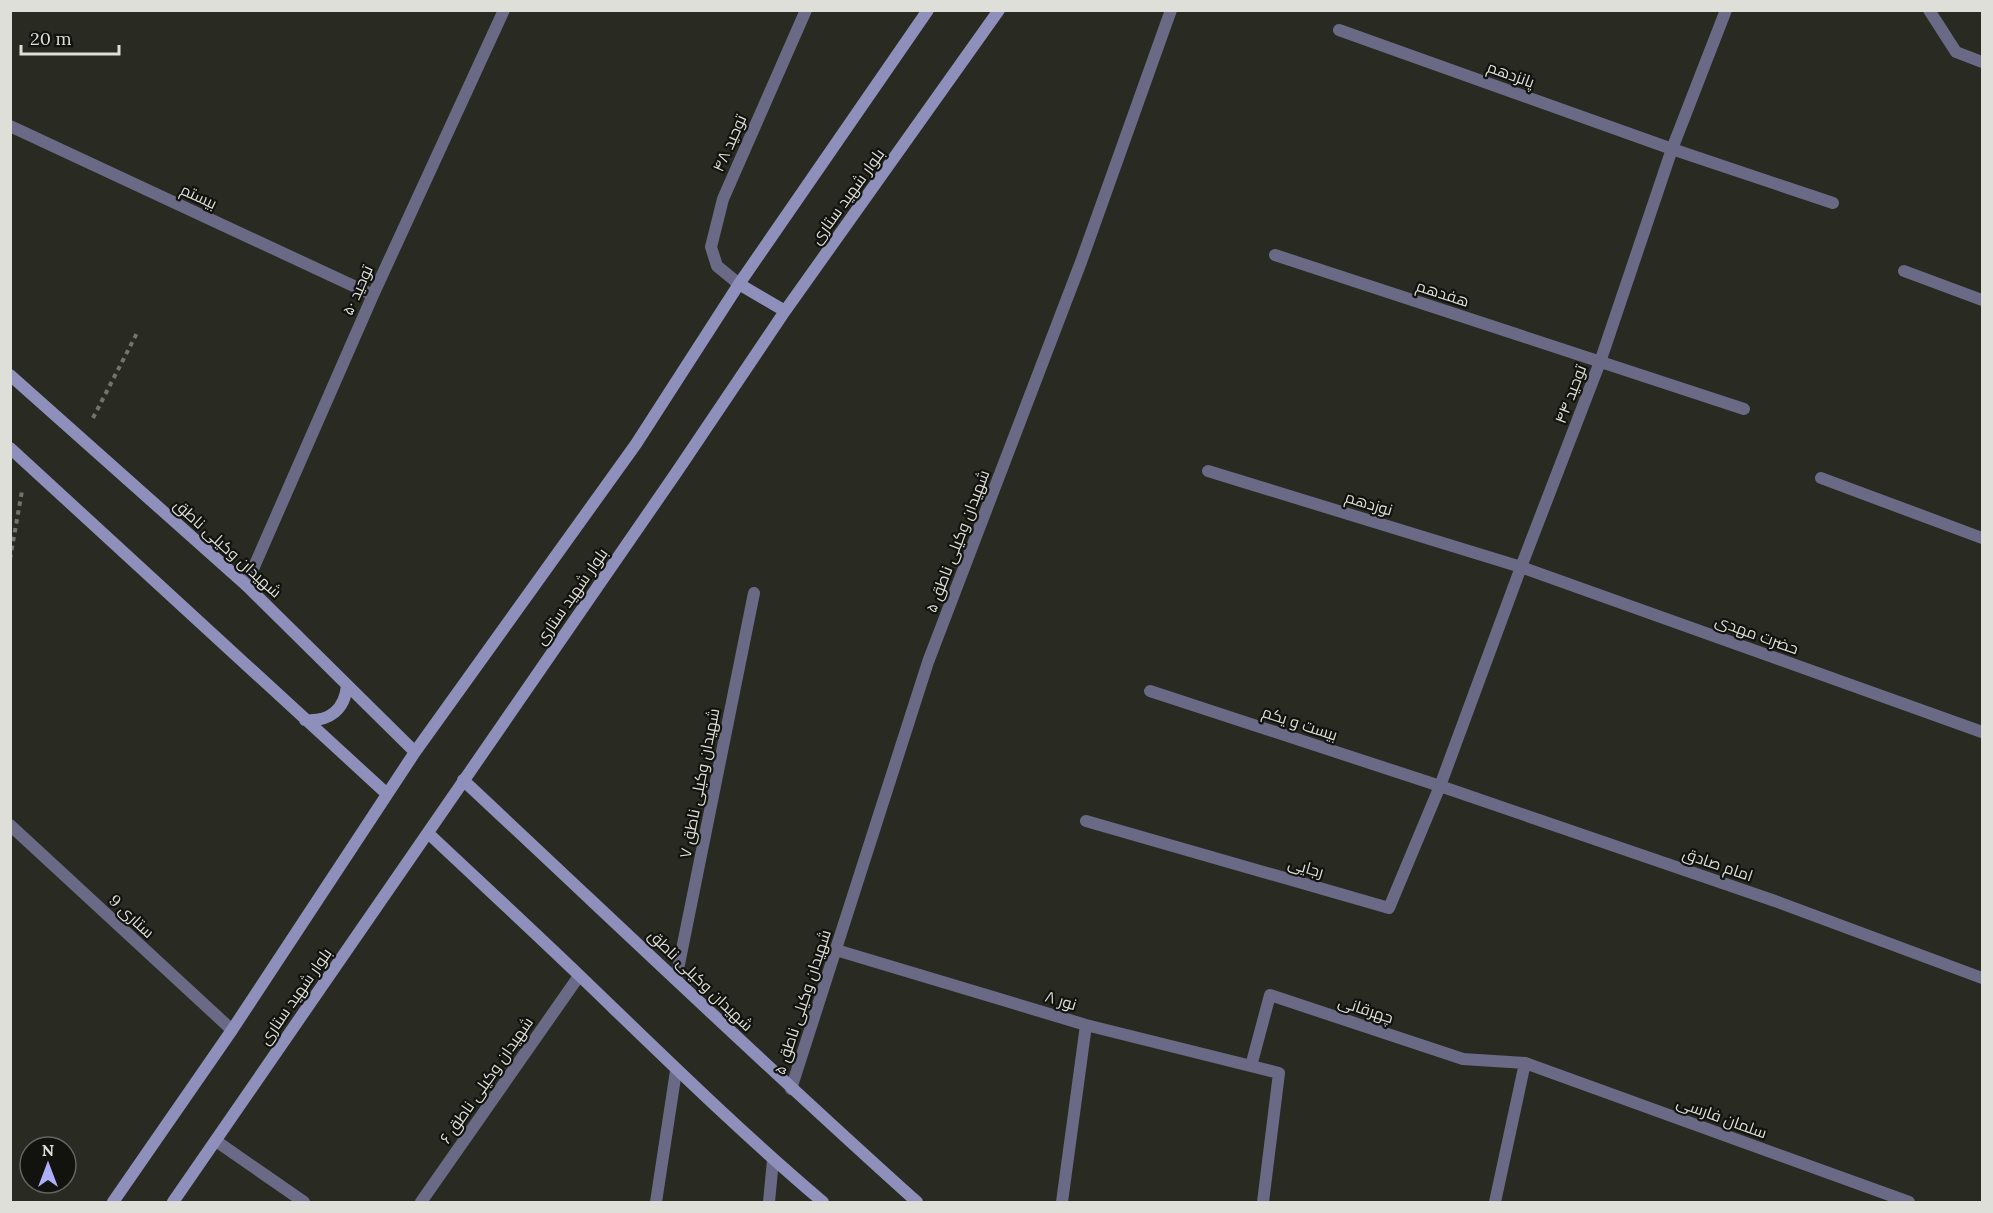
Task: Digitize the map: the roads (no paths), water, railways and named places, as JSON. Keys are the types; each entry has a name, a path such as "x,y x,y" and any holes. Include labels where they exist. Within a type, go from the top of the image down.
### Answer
{"main road":[{"name":"بلوار شهید ستاری","path":"113,1203 232,1030 415,752 636,444 739,284 928,10"},
{"name":"بلوار شهید ستاری","path":"172,1203 676,473 785,311 999,10"},
{"path":"739,284 785,311"},
{"name":"شهیدان وکیلی ناطق","path":"10,375 246,585 415,752"},
{"path":"10,448 387,794"},
{"path":"305,720 317,721 328,718 338,711 343,704 346,685"},
{"name":"شهیدان وکیلی ناطق","path":"463,780 791,1089 917,1203"},
{"path":"428,833 676,1071 823,1203"}],"street":[{"name":"توحید ۵۰","path":"246,585 373,295 504,10"},
{"name":"توحید ۴۸","path":"739,284 717,266 711,248 723,198 806,10"},
{"name":"شهیدان وکیلی ناطق ۵","path":"791,1089 928,662 1081,262 1171,10"},
{"name":"توحید ۴۴","path":"1440,786 1600,362 1672,149 1726,10"},
{"path":"1929,10 1956,52 1983,62"},
{"name":"پانزدهم","path":"1339,30 1672,149"},
{"name":"بیستم","path":"10,126 373,295"},
{"path":"1672,149 1833,203"},
{"name":"هفدهم","path":"1275,255 1744,409"},
{"path":"1904,271 1983,300"},
{"name":"نوزدهم","path":"1208,471 1521,567"},
{"path":"1821,478 1983,538"},
{"name":"حضرت مهدی","path":"1521,567 1983,732"},
{"name":"شهیدان وکیلی ناطق ۷","path":"676,979 754,593"},
{"name":"بیست و یکم","path":"1150,691 1440,786"},
{"name":"رجایی","path":"1086,821 1389,908 1440,786"},
{"name":"امام صادق","path":"1440,786 1775,901 1983,978"},
{"name":"ستاری 9","path":"10,825 232,1030"},
{"name":"نور ۸","path":"836,950 1086,1025 1279,1073 1263,1203"},
{"name":"شهیدان وکیلی ناطق ۶","path":"421,1203 579,976"},
{"name":"چهرقانی","path":"1251,1066 1270,995 1463,1059 1525,1063"},
{"path":"1062,1203 1086,1025"},
{"path":"1495,1203 1525,1063"},
{"name":"سلمان فارسی","path":"1525,1063 1909,1203"},
{"path":"656,1203 676,1071"},
{"path":"216,1141 304,1203"},
{"path":"769,1203 773,1160"}]}
